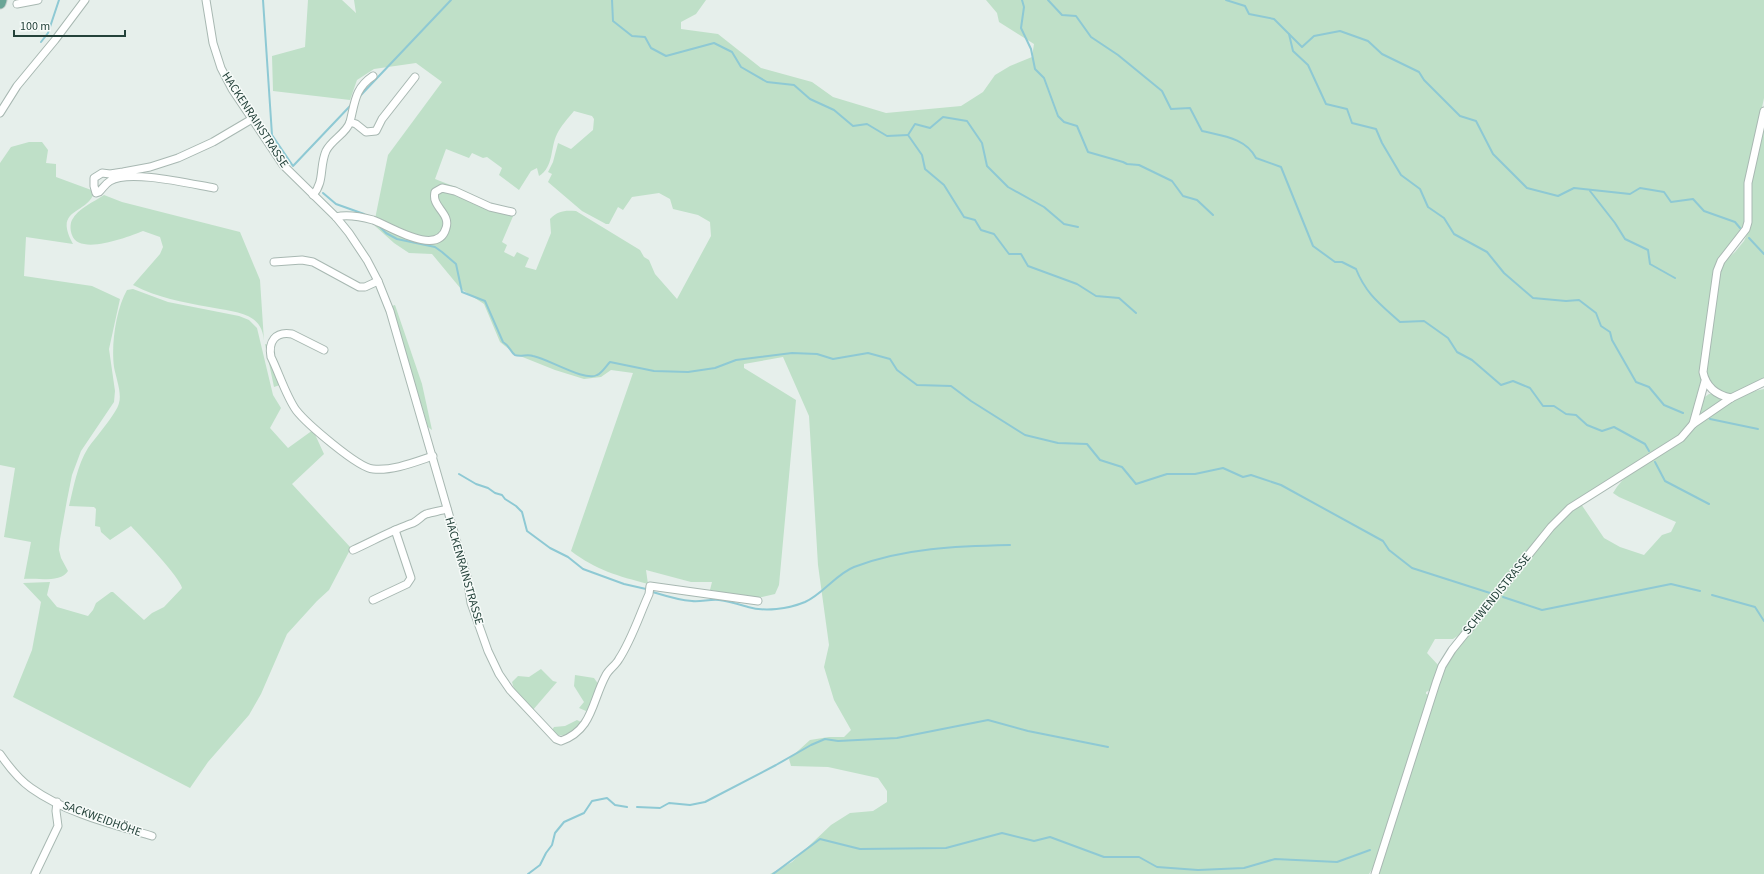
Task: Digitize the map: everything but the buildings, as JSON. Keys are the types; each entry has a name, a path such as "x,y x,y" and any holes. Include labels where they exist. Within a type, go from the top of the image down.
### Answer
{"street":[{"path":"17,4 38,0"},
{"path":"0,113 17,86 55,40 85,0"},
{"name":"HACKENRAINSTRASSE","path":"206,0 213,42 221,68 232,89 283,165 336,217 356,244 378,281 390,311 433,456 467,577 471,603 488,650 499,674 510,690 556,739 561,741 581,728 593,710 606,675 619,660 627,644 650,586 758,601"},
{"path":"313,195 320,185 326,151 334,140 348,127 360,88 373,76"},
{"path":"350,122 356,124 366,132 376,131 382,119 415,77"},
{"path":"1731,398 1720,396 1711,388 1705,381 1703,372 1717,271 1722,261 1746,229 1748,222 1748,183 1764,111"},
{"path":"214,188 158,178 124,178 111,180 105,184 100,192 96,193 93,182 97,174 110,174 150,167 178,158 213,142 252,119"},
{"path":"336,217 342,215 374,220 411,237 433,240 444,233 447,227 447,220 434,198 435,192 442,188 455,191 490,207 512,212"},
{"path":"274,262 290,260 313,262 359,287 365,287 378,281"},
{"path":"324,350 287,333 275,336 271,342 271,357 297,411 350,458 371,469 396,467 433,456"},
{"path":"1693,424 1705,381"},
{"name":"SCHWENDISTRASSE","path":"1375,874 1436,683 1442,666 1452,650 1551,527 1570,508 1681,438 1693,424 1731,398 1764,382"},
{"path":"353,550 402,526 415,522 424,515 447,509"},
{"path":"373,600 407,584 410,578 395,530"},
{"name":"SACKWEIDHÖHE","path":"0,754 11,770 31,788 57,802 107,822 152,836"},
{"path":"36,874 58,826 56,811 57,802"}],"green space":[{"path":"308,0 342,0 356,13 354,0 706,0 696,14 681,22 681,29 718,34 761,68 812,82 833,97 886,113 961,106 983,92 995,75 1010,66 1032,57 1034,44 999,22 997,13 986,0 1764,0 1764,98 1746,182 1746,224 1743,231 1728,248 1717,266 1711,299 1700,389 1690,424 1676,440 1571,506 1549,526 1460,637 1459,635 1453,639 1435,639 1427,653 1439,666 1432,689 1426,692 1426,694 1430,695 1379,858 1369,874 770,874 792,862 831,825 850,813 873,811 887,802 887,791 878,778 828,767 791,766 789,759 810,740 829,737 844,737 851,730 834,700 824,667 829,645 818,565 809,416 783,357 744,364 744,368 796,400 779,585 775,594 758,598 710,590 712,582 691,582 646,570 648,584 608,572 580,558 571,551 633,373 611,370 601,377 584,379 555,370 515,354 500,342 484,304 461,289 432,254 409,253 394,243 375,226 374,223 419,241 436,241 444,236 450,224 449,219 438,205 436,195 441,191 452,192 501,213 514,214 502,242 507,245 504,252 514,257 517,252 529,258 525,267 536,270 551,233 550,219 556,214 562,212 576,211 640,250 644,257 649,260 655,274 677,299 711,236 710,222 698,215 673,209 670,199 659,193 632,197 623,210 618,207 609,224 606,224 582,211 548,182 552,174 548,172 553,162 558,143 571,149 593,130 594,119 592,116 574,111 557,134 547,168 539,176 537,168 531,171 519,190 499,175 502,168 487,157 483,158 472,153 469,158 446,149 435,179 458,188 458,190 440,187 432,194 434,205 445,222 443,232 437,237 419,237 375,219 388,155 442,82 416,63 374,69 357,80 350,100 273,91 272,56 305,47"},
{"path":"1764,115 1764,379 1743,391 1729,395 1720,392 1708,381 1705,365 1719,272 1724,262 1744,241 1751,226 1748,196"},
{"path":"29,142 42,142 48,150 46,163 56,164 56,177 94,191 94,193 85,205 73,213 69,218 67,224 68,232 73,244 26,237 24,276 92,286 120,299 109,349 115,391 114,402 81,451 72,475 59,550 61,558 68,571 65,575 54,579 24,579 31,542 4,537 15,468 0,465 0,163 11,147"},
{"path":"104,195 122,202 240,232 260,280 264,341 260,326 249,316 232,311 170,299 133,285 160,254 163,247 160,237 143,231 127,237 94,245 76,241 71,231 72,220 78,212"},
{"path":"133,289 168,302 239,316 249,320 257,328 273,395 281,408 270,428 288,448 313,430 324,454 292,484 351,548 329,590 287,634 261,694 249,715 208,762 190,788 13,697 32,650 41,602 23,583 50,582 47,595 57,607 88,616 96,603 113,592 144,620 152,613 164,607 182,588 168,566 131,526 110,540 101,532 100,527 95,526 96,509 94,507 69,506 76,476 84,455 114,413 119,403 119,390 113,358 115,327 123,298 127,290"},
{"path":"395,305 422,384 432,430 428,427 392,306"},
{"path":"265,344 268,345 280,385 274,387"},
{"path":"1764,389 1764,874 1377,874 1445,664 1561,520 1581,504 1604,538 1620,547 1644,555 1662,535 1671,532 1676,522 1613,493 1622,481 1633,471 1657,455 1660,456 1695,425 1722,406 1736,398"},
{"path":"1709,394 1714,394 1725,400 1700,417 1697,414 1702,399"},
{"path":"541,669 553,681 557,682 532,711 516,696 512,682 518,676 529,677"},
{"path":"575,675 594,678 599,685 590,710 586,711 579,708 584,702 574,686"},
{"path":"577,720 581,722 573,733 559,735 551,732 554,727 565,726"}],"waterway":[{"path":"41,42 48,33 59,0"},
{"path":"263,0 272,135 293,166 351,105"},
{"path":"360,96 451,0"},
{"path":"612,0 613,21 632,36 645,37 651,48 666,56 714,43 732,52 741,67 767,82 794,85 810,99 834,110 853,126 867,124 887,136 908,135"},
{"path":"1022,0 1024,7 1021,28 1031,49 1035,69 1044,78 1058,116 1064,122 1077,126 1088,152 1127,164 1139,165 1172,181 1183,196 1197,200 1213,215"},
{"path":"1048,0 1062,15 1076,16 1091,37 1118,55 1162,91 1171,109 1190,108 1202,131 1226,136 1240,142 1252,151 1256,158 1281,167 1313,246 1335,262 1342,262 1356,269 1369,292 1400,322 1424,321 1448,338 1457,352 1472,360 1501,385 1513,381 1530,388 1543,406 1554,406 1566,414 1576,415 1587,425 1602,431 1614,427 1645,444 1649,451"},
{"path":"1226,0 1245,6 1249,14 1274,19 1302,47 1314,36 1340,31 1368,41 1382,54 1419,72 1424,80 1460,116 1476,121 1493,154 1527,188 1558,196 1574,188 1630,194 1640,188 1664,192 1671,202 1693,199 1704,211 1735,222 1740,228"},
{"path":"1289,34 1293,51 1308,65 1326,104 1347,109 1352,123 1376,129 1382,143 1401,175 1420,189 1428,207 1444,218 1454,234 1487,252 1504,273 1533,298 1566,301 1579,300 1596,313 1601,326 1610,332 1612,340 1636,382 1649,387 1664,405 1683,413"},
{"path":"908,135 915,124 930,128 943,117 967,121 982,143 987,166 1008,187 1044,207 1064,224 1078,227"},
{"path":"908,135 922,155 925,169 944,185 964,217 975,220 981,230 994,234 1009,254 1021,254 1028,266 1077,284 1096,296 1119,298 1136,313"},
{"path":"1590,191 1615,223 1625,239 1648,250 1650,264 1675,278"},
{"path":"323,193 336,204 367,216"},
{"path":"378,225 386,233 397,239 435,247 456,264 462,292 485,301 503,342 515,355 533,356 576,373 591,376 601,373 610,362 654,371 688,372 715,368 736,360 792,353 817,354 833,359 868,353 890,359 897,370 917,385 951,386 971,401 1025,435 1058,443 1087,444 1100,460 1122,467 1136,484 1167,474 1195,474 1223,468 1243,477 1251,475 1281,485 1383,541 1389,550 1412,568 1490,593"},
{"path":"1749,238 1764,254"},
{"path":"1710,419 1758,429"},
{"path":"1655,462 1665,481 1709,504"},
{"path":"459,474 476,484 502,495 522,512 527,531 550,548 568,557 583,569 624,584 646,589"},
{"path":"653,592 672,598 695,601 719,600 755,609 776,609 805,602 818,594 847,570 873,561 931,549 1010,545"},
{"path":"1503,597 1542,610 1671,584 1700,591"},
{"path":"1712,595 1755,607 1764,621"},
{"path":"637,807 660,808 669,803 690,805 705,802 825,739 838,741 897,738 988,720 1028,731 1108,747"},
{"path":"528,874 540,865 552,845 555,833 564,822 584,813 592,801 607,798 615,805 627,807"},
{"path":"773,874 820,839 860,849 946,848 1002,833 1034,841 1050,837 1104,857 1139,857 1157,867 1198,870 1244,868 1275,859 1337,862 1370,850"}]}
